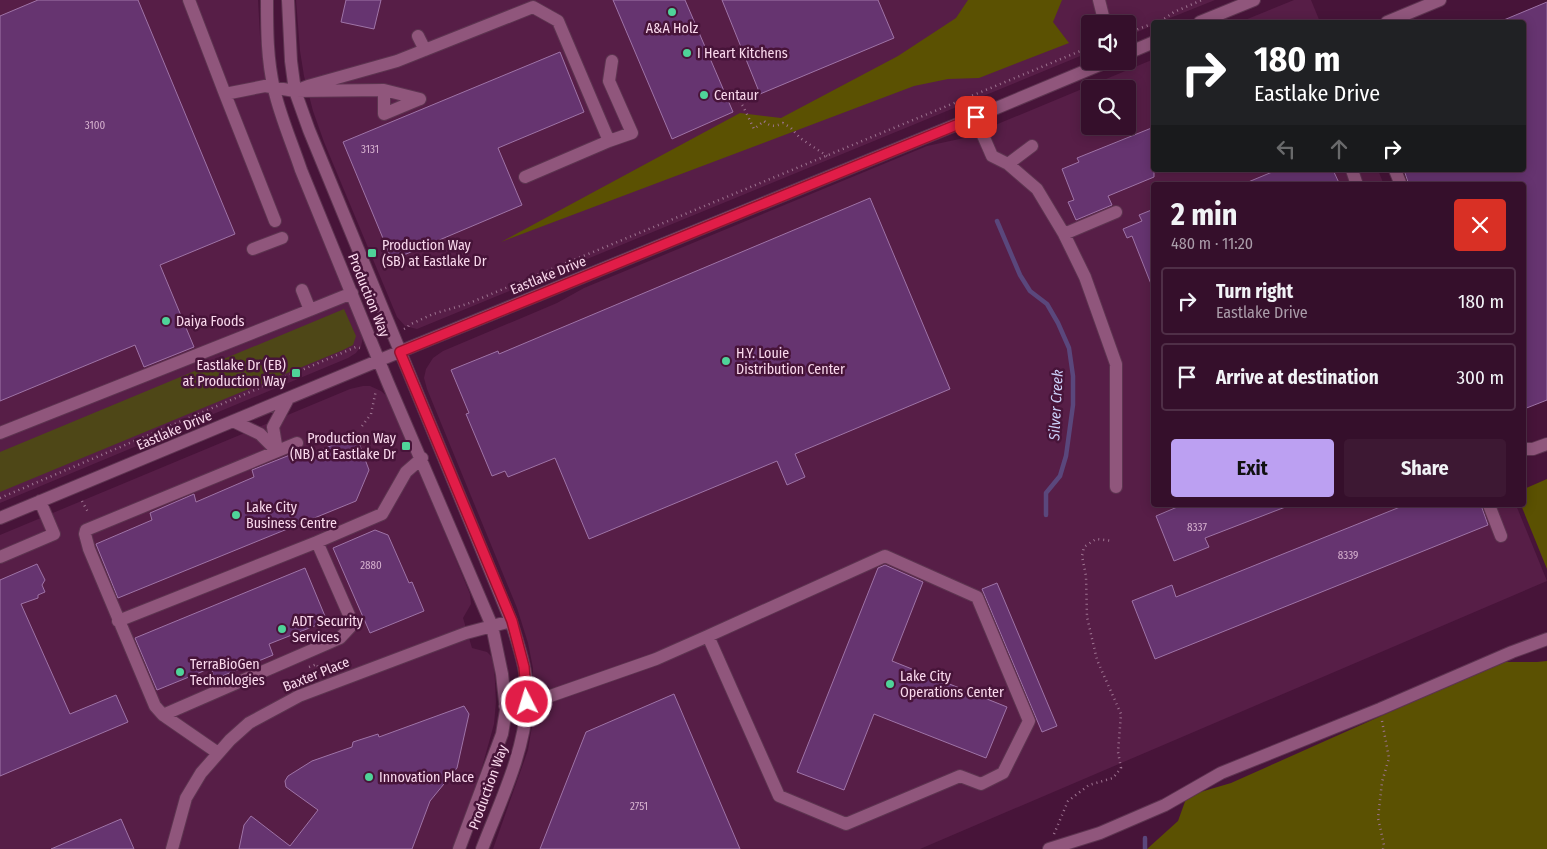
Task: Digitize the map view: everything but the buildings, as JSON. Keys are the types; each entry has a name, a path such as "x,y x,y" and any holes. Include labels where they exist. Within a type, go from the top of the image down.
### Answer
{"street":[{"path":"189,0 275,221"},
{"name":"Production Way","path":"267,0 267,36 274,87 301,170 492,626 502,674 506,706 502,734 459,849"},
{"name":"Production Way","path":"288,0 291,61 295,91 309,130 512,621 524,667 527,702 517,756 482,849"},
{"path":"1099,0 1102,15"},
{"path":"1205,20 1254,0"},
{"path":"1392,20 1440,0"},
{"path":"295,91 397,61 534,7 558,21 609,142"},
{"path":"418,36 425,50"},
{"path":"1136,50 1151,43"},
{"path":"525,177 632,133 609,81 612,62"},
{"name":"Eastlake Drive","path":"0,518 1088,70"},
{"path":"225,94 258,86 295,91 384,90"},
{"path":"976,117 992,156 1008,164 1037,189 1064,234 1085,277 1116,364 1116,486"},
{"path":"1008,164 1032,146"},
{"path":"1064,234 1116,212"},
{"path":"253,249 282,238"},
{"path":"302,290 310,310"},
{"path":"0,433 352,293"},
{"path":"277,451 273,427 288,399"},
{"path":"233,421 260,434 277,451"},
{"path":"218,753 163,715 155,706 89,548 85,534 86,530 297,443"},
{"path":"1526,449 1533,449 1547,444"},
{"path":"118,620 317,542 382,514 406,472 422,458"},
{"path":"0,557 54,534 40,501"},
{"path":"1489,507 1501,536"},
{"path":"163,715 340,638 352,624 317,542"},
{"path":"506,706 536,700 656,659 885,556 977,597 1029,721 1003,774 981,784 960,776 846,824 779,796 708,636"},
{"name":"Baxter Place","path":"172,849 186,798 201,773 218,753 249,723 298,696 433,645 512,621"},
{"path":"1050,845 1100,833 1165,805 1221,772 1380,709 1512,652 1547,640"}],"path":[{"path":"1162,20 1174,12 1202,0"},
{"path":"1136,30 1151,24"},
{"path":"408,327 433,314 466,304 1081,51"},
{"path":"736,97 743,106 754,129 764,121 775,127 783,123 791,128 800,138 827,156"},
{"path":"0,498 356,347 359,348"},
{"path":"362,426 371,414 376,390"},
{"path":"1050,845 1068,801 1089,786 1113,778 1121,768 1118,752 1120,714 1097,660 1087,616 1086,576 1082,556 1084,547 1096,539 1113,541"},
{"path":"1380,709 1389,758 1382,782 1378,818 1384,844 1383,849"}],"shaded area":[{"path":"0,0 258,0 264,65 271,101 280,130 363,338 361,346 356,353 348,358 0,503"},
{"path":"296,0 1215,0 1165,20 1151,20 1151,26 1136,33 1136,15 1081,15 1081,56 417,329 405,326 397,317 324,142 313,111 304,76"},
{"path":"968,0 1062,0 1053,22 1069,43 979,78 948,79 914,86 501,242 740,113 781,118 898,56 956,18"},
{"path":"1294,0 1311,0 1319,20 1245,20"},
{"path":"1151,60 1151,172 1379,172 1383,182 1151,182 1151,507 1517,507 1547,581 920,849 493,849 528,750 532,726 533,668 528,643 517,608 424,378 426,369 433,358 443,351 557,303 584,288 927,146 964,138 1081,89 1081,135 1136,135 1136,80 1103,80 1128,70 1136,70 1136,66"},
{"path":"344,309 356,336 353,345 0,492 0,452"},
{"path":"370,386 381,391 390,399 470,594 471,604 463,618 472,648 487,652 494,663 496,702 494,724 481,771 452,849 0,849 0,535 350,389"},
{"path":"1547,479 1547,569 1522,507 1526,507 1526,488"},
{"path":"1547,661 1547,849 1147,849 1178,821 1187,796 1231,783 1502,662"}],"waterway":[{"name":"Silver Creek","path":"997,221 1020,275 1030,291 1047,304 1069,348 1073,376 1073,405 1066,456 1060,476 1046,493 1046,515"},
{"name":"Silver Creek","path":"1145,838 1145,849"}],"place":[{"name":"A&A Holz","path":"672,12"},
{"name":"I Heart Kitchens","path":"687,53"},
{"name":"Centaur","path":"704,95"},
{"name":"Production Way (SB) at Eastlake Dr","path":"372,253"},
{"name":"Daiya Foods","path":"166,321"},
{"name":"H.Y. Louie Distribution Center","path":"726,361"},
{"name":"Eastlake Dr (EB) at Production Way","path":"296,373"},
{"name":"Production Way (NB) at Eastlake Dr","path":"406,446"},
{"name":"Lake City Business Centre","path":"236,515"},
{"name":"ADT Security Services","path":"282,629"},
{"name":"TerraBioGen Technologies","path":"180,672"},
{"name":"Lake City Operations Center","path":"890,684"},
{"name":"Innovation Place","path":"369,777"}],"route":[{"path":"527,702 524,667 512,621 400,352 976,117"}]}
